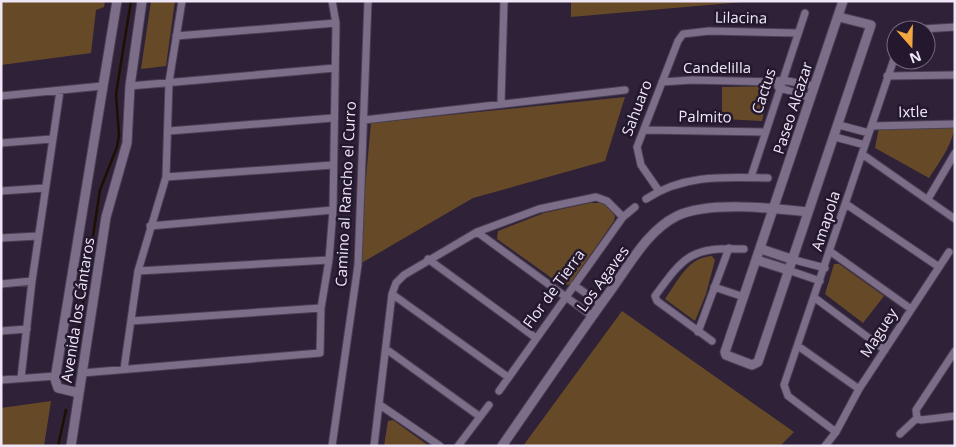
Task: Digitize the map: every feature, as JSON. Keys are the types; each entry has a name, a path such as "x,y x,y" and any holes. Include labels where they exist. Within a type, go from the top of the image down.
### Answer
{"street":[{"name":"Avenida los Cántaros","path":"117,1 56,376 58,388 79,392 106,218 127,143 130,86 142,1"},
{"path":"124,369 138,272 166,177 169,131 169,82 182,1"},
{"path":"82,373 320,353 321,308 329,260 332,210 336,23 332,1"},
{"name":"Camino al Rancho el Curro","path":"332,446 358,265 368,1"},
{"path":"501,103 504,1"},
{"name":"Paseo Alcazar","path":"788,270 758,362 754,364 725,353 843,1"},
{"name":"Cactus","path":"751,177 804,14"},
{"path":"788,270 835,137 871,25 839,17"},
{"path":"176,36 336,23"},
{"path":"936,28 955,27"},
{"name":"Lilacina","path":"683,34 702,31 798,33"},
{"name":"Sahuaro","path":"659,191 638,156 637,148 678,41 683,34"},
{"path":"130,86 335,68"},
{"name":"Amapola","path":"836,432 788,396 784,385 831,252 889,70"},
{"path":"887,76 955,75"},
{"name":"Candelilla","path":"662,82 692,80 772,82 783,80"},
{"path":"783,80 813,86"},
{"name":"Candelilla","path":"772,82 780,90"},
{"path":"1,96 102,86"},
{"path":"364,120 625,90"},
{"path":"780,90 810,98"},
{"path":"21,378 38,236 60,91"},
{"path":"169,131 333,118"},
{"name":"Ixtle","path":"839,125 870,130 955,124"},
{"name":"Palmito","path":"644,130 765,132"},
{"path":"835,137 865,144"},
{"path":"1,143 52,139"},
{"path":"928,199 955,153"},
{"path":"862,154 955,219"},
{"path":"166,177 333,164"},
{"path":"646,199 659,191 691,180 768,178"},
{"path":"1,191 45,188"},
{"path":"374,446 392,294 396,283 400,279 428,259 476,232 539,209 596,197 607,201 623,217"},
{"path":"846,204 939,267"},
{"name":"Flor de Tierra","path":"499,391 623,217 635,207"},
{"name":"Los Agaves","path":"502,446 592,316 655,232 666,222 689,212 707,208 774,208 808,212"},
{"path":"150,226 332,210"},
{"path":"476,232 592,316"},
{"path":"1,238 38,236"},
{"path":"698,332 729,248"},
{"path":"712,341 657,301 655,296 684,259 701,251 729,248 744,249"},
{"path":"761,249 825,268"},
{"path":"831,252 911,309"},
{"name":"Maguey","path":"825,446 836,432 859,389 949,252"},
{"path":"428,259 536,338"},
{"path":"138,272 329,260"},
{"path":"757,260 820,281"},
{"path":"1,284 32,281"},
{"path":"574,285 601,304"},
{"path":"714,287 744,297"},
{"path":"392,294 508,377"},
{"path":"815,298 885,350"},
{"path":"131,321 321,308"},
{"path":"1,331 27,329"},
{"path":"798,346 859,389"},
{"path":"386,350 479,416"},
{"path":"917,418 916,410 955,351"},
{"path":"1,380 56,376"},
{"path":"71,446 79,392"},
{"path":"380,405 440,446"},
{"path":"458,446 489,405"},
{"path":"917,418 921,420 955,416"},
{"path":"900,434 917,418"}],"shaded area":[{"path":"105,1 104,7 96,10 91,53 1,65 1,2"},
{"path":"151,1 175,1 166,66 141,69"},
{"path":"571,1 754,1 571,17"},
{"path":"770,86 762,121 722,119 722,87"},
{"path":"625,97 605,161 473,198 358,265 371,123"},
{"path":"955,120 950,143 929,178 875,148 880,122"},
{"path":"590,203 604,203 615,216 614,221 570,284 563,286 497,239 498,231 544,213"},
{"path":"712,256 715,260 706,294 695,321 665,299 690,265 704,257"},
{"path":"834,264 839,264 884,296 863,323 825,294"},
{"path":"622,311 794,432 780,446 523,446"},
{"path":"51,401 44,446 1,446 1,408"},
{"path":"393,420 429,446 384,446 388,421"}],"waterway":[{"path":"71,380 100,190 117,147 119,135 116,94 131,1"},
{"path":"58,446 66,410"}]}
